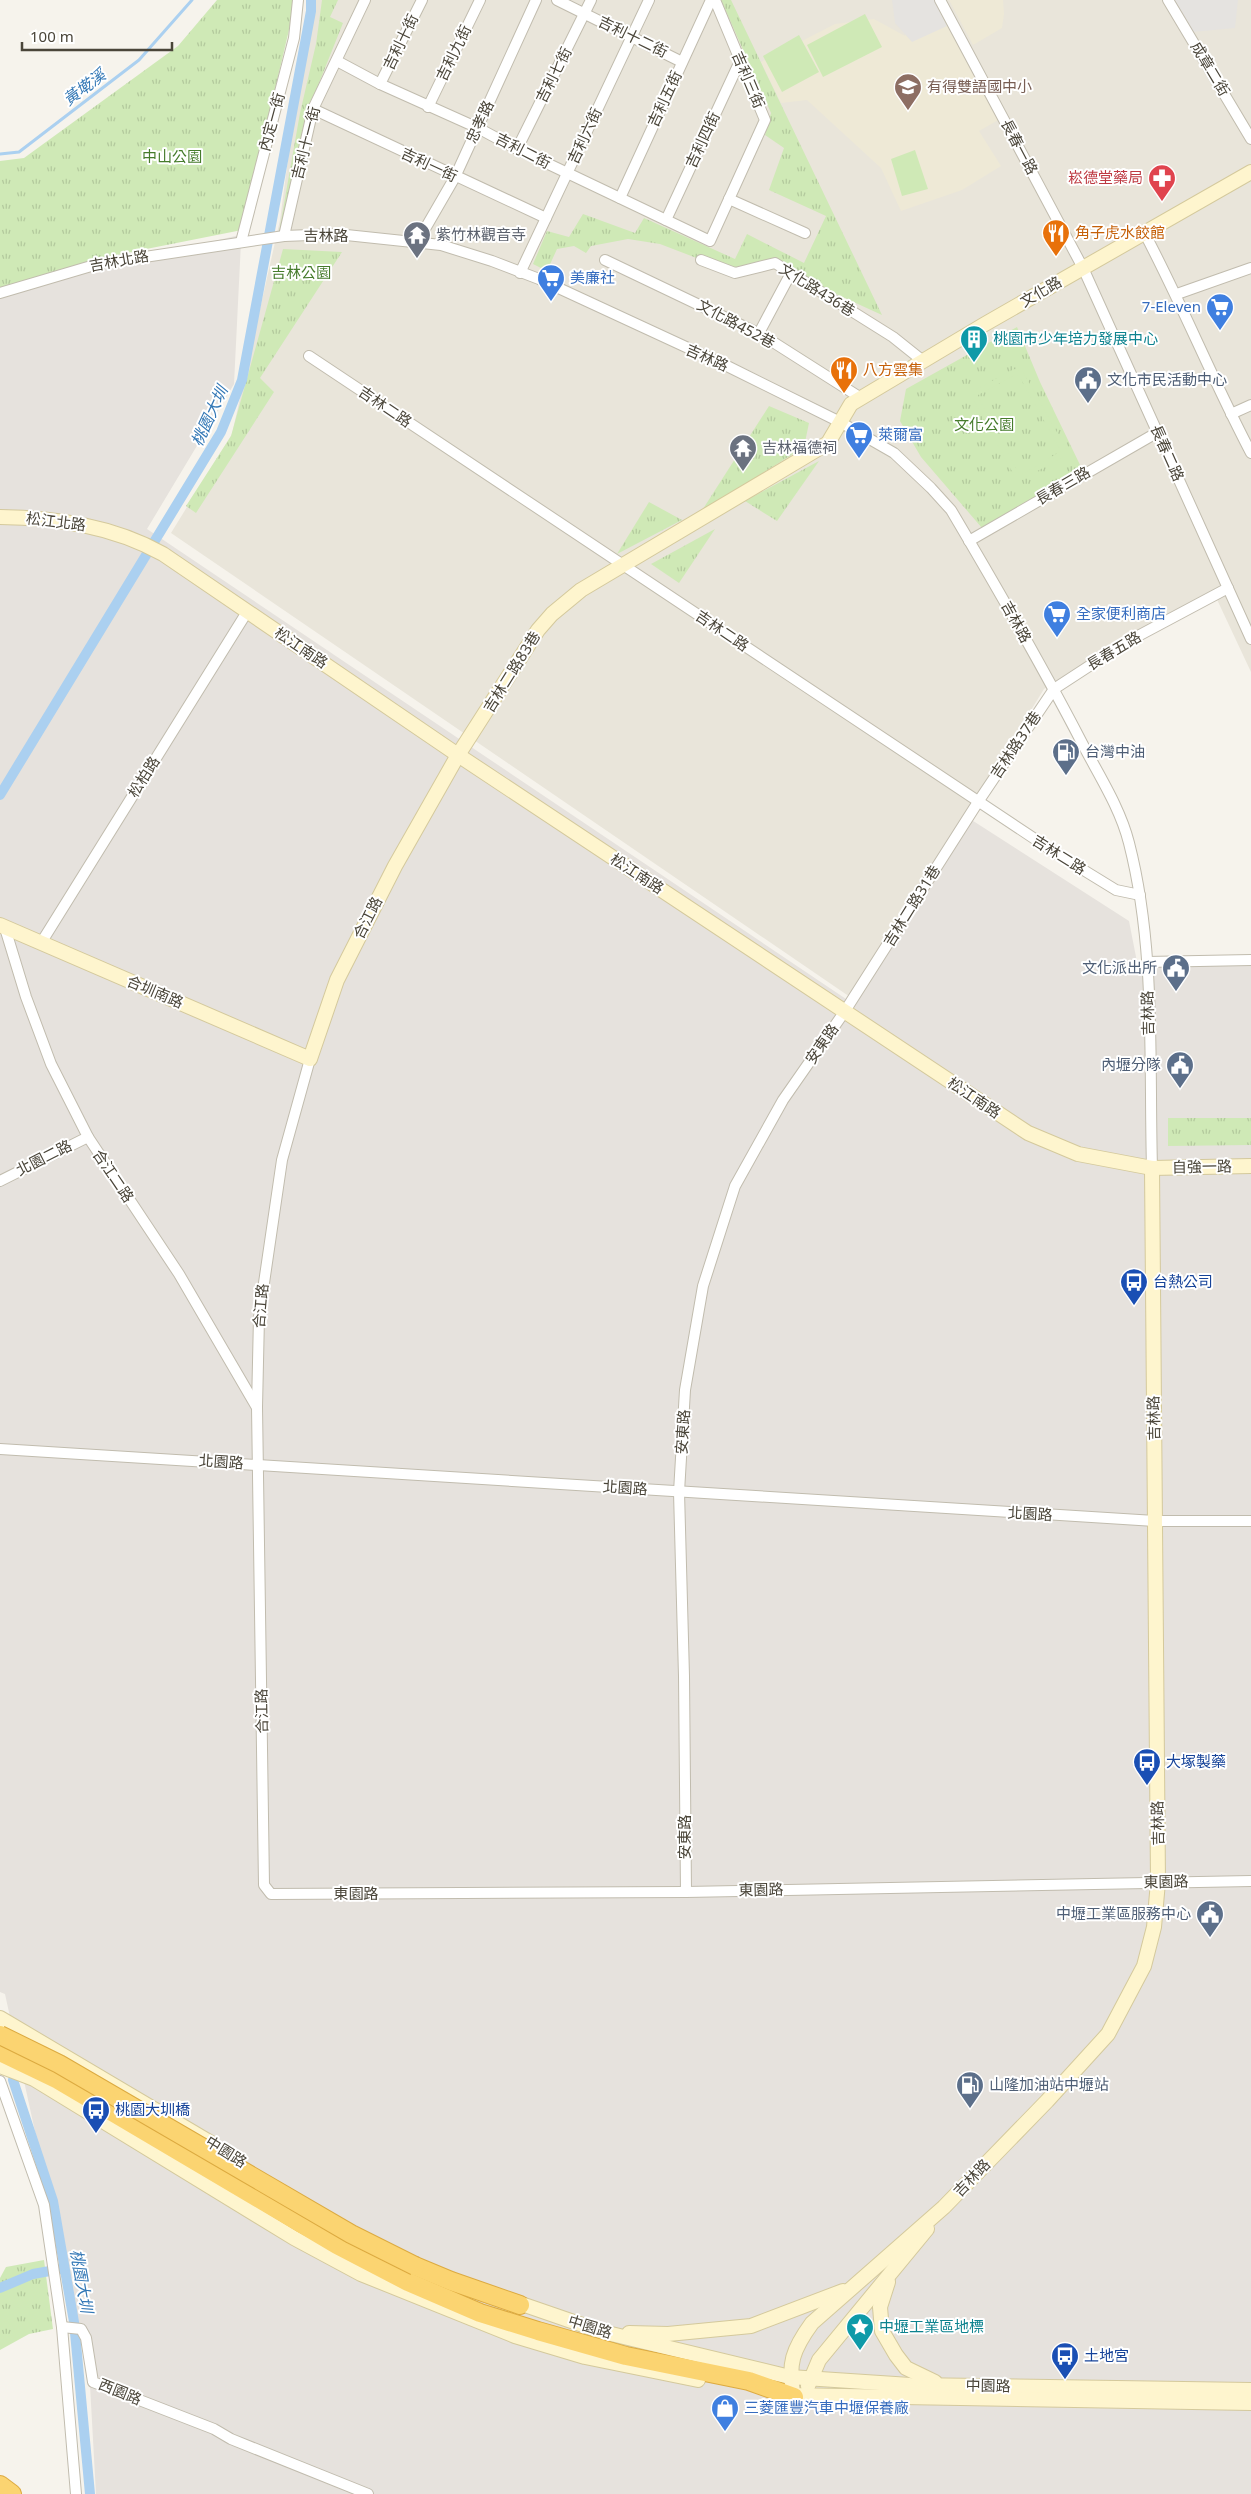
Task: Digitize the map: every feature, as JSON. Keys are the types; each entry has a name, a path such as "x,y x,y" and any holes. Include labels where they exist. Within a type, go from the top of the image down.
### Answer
{"highway":[{"path":"0,2035 59,2064 351,2234 415,2266 451,2281 520,2305"},
{"path":"0,2052 58,2080 337,2246 408,2282 480,2313 538,2331 626,2356 749,2381 800,2397"},
{"path":"0,2485 12,2494"}],"street":[{"name":"內定一街","path":"241,242 294,38 298,0"},
{"name":"吉利十一街","path":"279,237 313,109 365,0"},
{"name":"吉利十街","path":"380,84 422,0"},
{"name":"吉利九街","path":"428,107 480,0"},
{"name":"忠孝路","path":"418,242 454,177 478,128 536,0"},
{"name":"吉利十二街","path":"557,0 682,62"},
{"name":"吉利七街","path":"517,149 591,0"},
{"name":"吉利六街","path":"520,273 649,0"},
{"name":"吉利五街","path":"620,198 711,0"},
{"name":"吉利三街","path":"710,241 765,120 715,0"},
{"name":"長春一路","path":"940,0 1083,268"},
{"name":"成章二街","path":"1168,0 1251,139"},
{"name":"吉利二街","path":"336,61 380,84 478,128 517,149 710,241"},
{"name":"吉利四街","path":"666,220 740,61"},
{"name":"吉利一街","path":"313,109 454,177 546,218"},
{"name":"文化路","path":"840,422 852,404 861,398 1251,172"},
{"path":"729,198 805,232"},
{"name":"吉林路","path":"241,242 279,237 337,234 418,242 450,248 492,261 556,287 727,366 840,422 894,453 931,488 950,510 969,541 1054,689 1118,812 1129,842 1140,895 1147,962 1152,1168 1158,1882 1154,1927 1144,1966 1127,2002 1108,2034 1048,2101 944,2207 812,2323 801,2339 793,2356 790,2377"},
{"path":"1145,234 1177,294 1231,414 1251,453"},
{"name":"吉林北路","path":"0,292 98,264 241,242"},
{"name":"文化路452巷","path":"605,260 759,333 861,398"},
{"name":"文化路436巷","path":"701,260 735,274 775,263 893,337 923,361"},
{"name":"長春二路","path":"1083,268 1251,639"},
{"path":"1177,294 1251,268"},
{"path":"759,333 791,272"},
{"name":"吉林二路","path":"309,356 1059,856 1116,890 1140,895"},
{"path":"1231,414 1251,405"},
{"name":"吉林二路83巷","path":"458,755 538,630 558,608 581,590 828,444 840,422"},
{"name":"長春三路","path":"969,541 1158,432"},
{"name":"松江北路","path":"0,517 80,524 139,541"},
{"name":"松江南路","path":"139,541 158,551 458,755 1028,1133 1078,1154 1152,1168"},
{"name":"長春五路","path":"1054,689 1123,644 1228,588"},
{"name":"松柏路","path":"41,943 247,612"},
{"name":"吉林路37巷","path":"978,802 1054,689"},
{"name":"合江路","path":"271,1894 264,1885 257,1407 261,1296 282,1160 310,1059 337,980 395,866 458,755"},
{"name":"吉林二路31巷","path":"845,1011 978,802"},
{"name":"合圳南路","path":"3,926 310,1059"},
{"name":"合江二路","path":"3,926 26,997 51,1064 88,1137 174,1268 257,1407"},
{"path":"1147,962 1251,960"},
{"name":"安東路","path":"686,1892 684,1676 678,1492 685,1390 703,1286 731,1197 783,1100 845,1011"},
{"name":"北園二路","path":"0,1180 88,1137"},
{"name":"自強一路","path":"1152,1168 1251,1166"},
{"name":"北園路","path":"0,1449 1155,1521 1251,1521"},
{"name":"東園路","path":"271,1894 686,1892 1251,1881"},
{"name":"中園路","path":"0,2018 112,2083 299,2198 380,2241 520,2305 603,2332 790,2377 810,2379 941,2385 1251,2390"},
{"path":"0,2042 112,2083"},
{"name":"中園路","path":"0,2066 34,2079 294,2238 361,2274 515,2336 585,2357 800,2397 1251,2404"},
{"path":"0,2081 44,2205 62,2327 76,2494"},
{"name":"吉林路","path":"800,2397 819,2360 889,2277 944,2207"},
{"path":"889,2277 880,2307 882,2331 906,2368 941,2385"},
{"path":"603,2332 668,2334 751,2326 852,2287"},
{"name":"西園路","path":"62,2327 81,2329 86,2338 93,2382 214,2429 230,2439 368,2494"},
{"path":"790,2377 800,2397"}],"shaded area":[{"path":"309,0 1251,0 1251,672 1213,591 1044,689 853,999 171,533 232,434 280,220"},
{"path":"892,0 934,0 947,26 912,42 895,23"},
{"name":"有得雙語國中小","path":"901,0 940,0 1000,119 979,131 1001,166 962,190 901,211 881,168 807,100 781,103 761,62 835,24 874,19 905,36"},
{"path":"949,0 1003,0 1002,28 973,45"},
{"path":"1173,0 1238,0 1235,28 1192,32"},
{"path":"248,233 241,242 234,384 147,529 846,999 967,817 1129,921 1137,962 1251,961 1251,2494 96,2494 89,2367 65,2269 5,1994 0,1992 0,292"}],"green space":[{"name":"中山公園","path":"217,0 296,0 242,230 111,256 0,289 0,161 24,158 178,46"},
{"path":"322,0 338,0 330,17 343,23 307,113 287,232 279,232 300,113 316,44"},
{"path":"721,0 731,0 882,315 801,278 770,260 733,272 660,244 628,239 591,246 586,253 574,246 557,249 547,271 533,264 547,231 569,237 583,214 635,233 644,218 735,259 747,234 804,263 826,216 769,190 784,148 765,135 771,113"},
{"path":"865,14 882,47 823,77 807,45"},
{"path":"799,35 819,72 782,92 763,56"},
{"path":"915,150 928,189 902,196 891,159"},
{"name":"吉林公園","path":"283,249 342,252 260,378 274,392 196,513 186,506 231,436"},
{"name":"文化公園","path":"1017,327 1040,382 1082,469 982,528 921,457 900,421 906,389"},
{"path":"1014,369 1023,372 1067,450 1064,457 1022,479 1014,475 973,399 975,390","holes":["1015,375 1019,376 1061,451 1023,474 1018,472 978,397 978,395"]},
{"path":"769,406 809,423 804,447 701,512"},
{"path":"819,461 777,521 745,501"},
{"path":"649,502 682,520 617,554"},
{"path":"715,529 679,583 651,564"},
{"path":"1168,1118 1251,1118 1251,1145 1168,1146"},
{"path":"44,2260 53,2329 29,2334 0,2350 0,2278 6,2267"}],"waterway":[{"name":"黃墘溪","path":"0,154 19,152 139,60 192,0"},
{"name":"桃園大圳","path":"0,795 221,432 242,380 311,11 311,0"},
{"name":"桃園大圳","path":"13,2080 53,2201 74,2322 90,2494"},
{"path":"0,2288 33,2274 61,2269"}],"place":[{"name":"有得雙語國中小","path":"908,111"},
{"name":"崧德堂藥局","path":"1162,202"},
{"name":"角子虎水餃館","path":"1056,257"},
{"name":"紫竹林觀音寺","path":"417,259"},
{"name":"美廉社","path":"551,302"},
{"name":"7-Eleven","path":"1220,331"},
{"name":"桃園市少年培力發展中心","path":"974,363"},
{"name":"八方雲集","path":"844,394"},
{"name":"文化市民活動中心","path":"1088,404"},
{"name":"萊爾富","path":"859,459"},
{"name":"吉林福德祠","path":"743,472"},
{"name":"全家便利商店","path":"1057,638"},
{"name":"台灣中油","path":"1066,776"},
{"name":"文化派出所","path":"1176,992"},
{"name":"內壢分隊","path":"1180,1089"},
{"name":"台熱公司","path":"1134,1306"},
{"name":"大塚製藥","path":"1147,1786"},
{"name":"中壢工業區服務中心","path":"1210,1938"},
{"name":"山隆加油站中壢站","path":"970,2109"},
{"name":"桃園大圳橋","path":"96,2134"},
{"name":"中壢工業區地標","path":"860,2351"},
{"name":"土地宮","path":"1065,2380"},
{"name":"三菱匯豐汽車中壢保養廠","path":"725,2432"}]}
